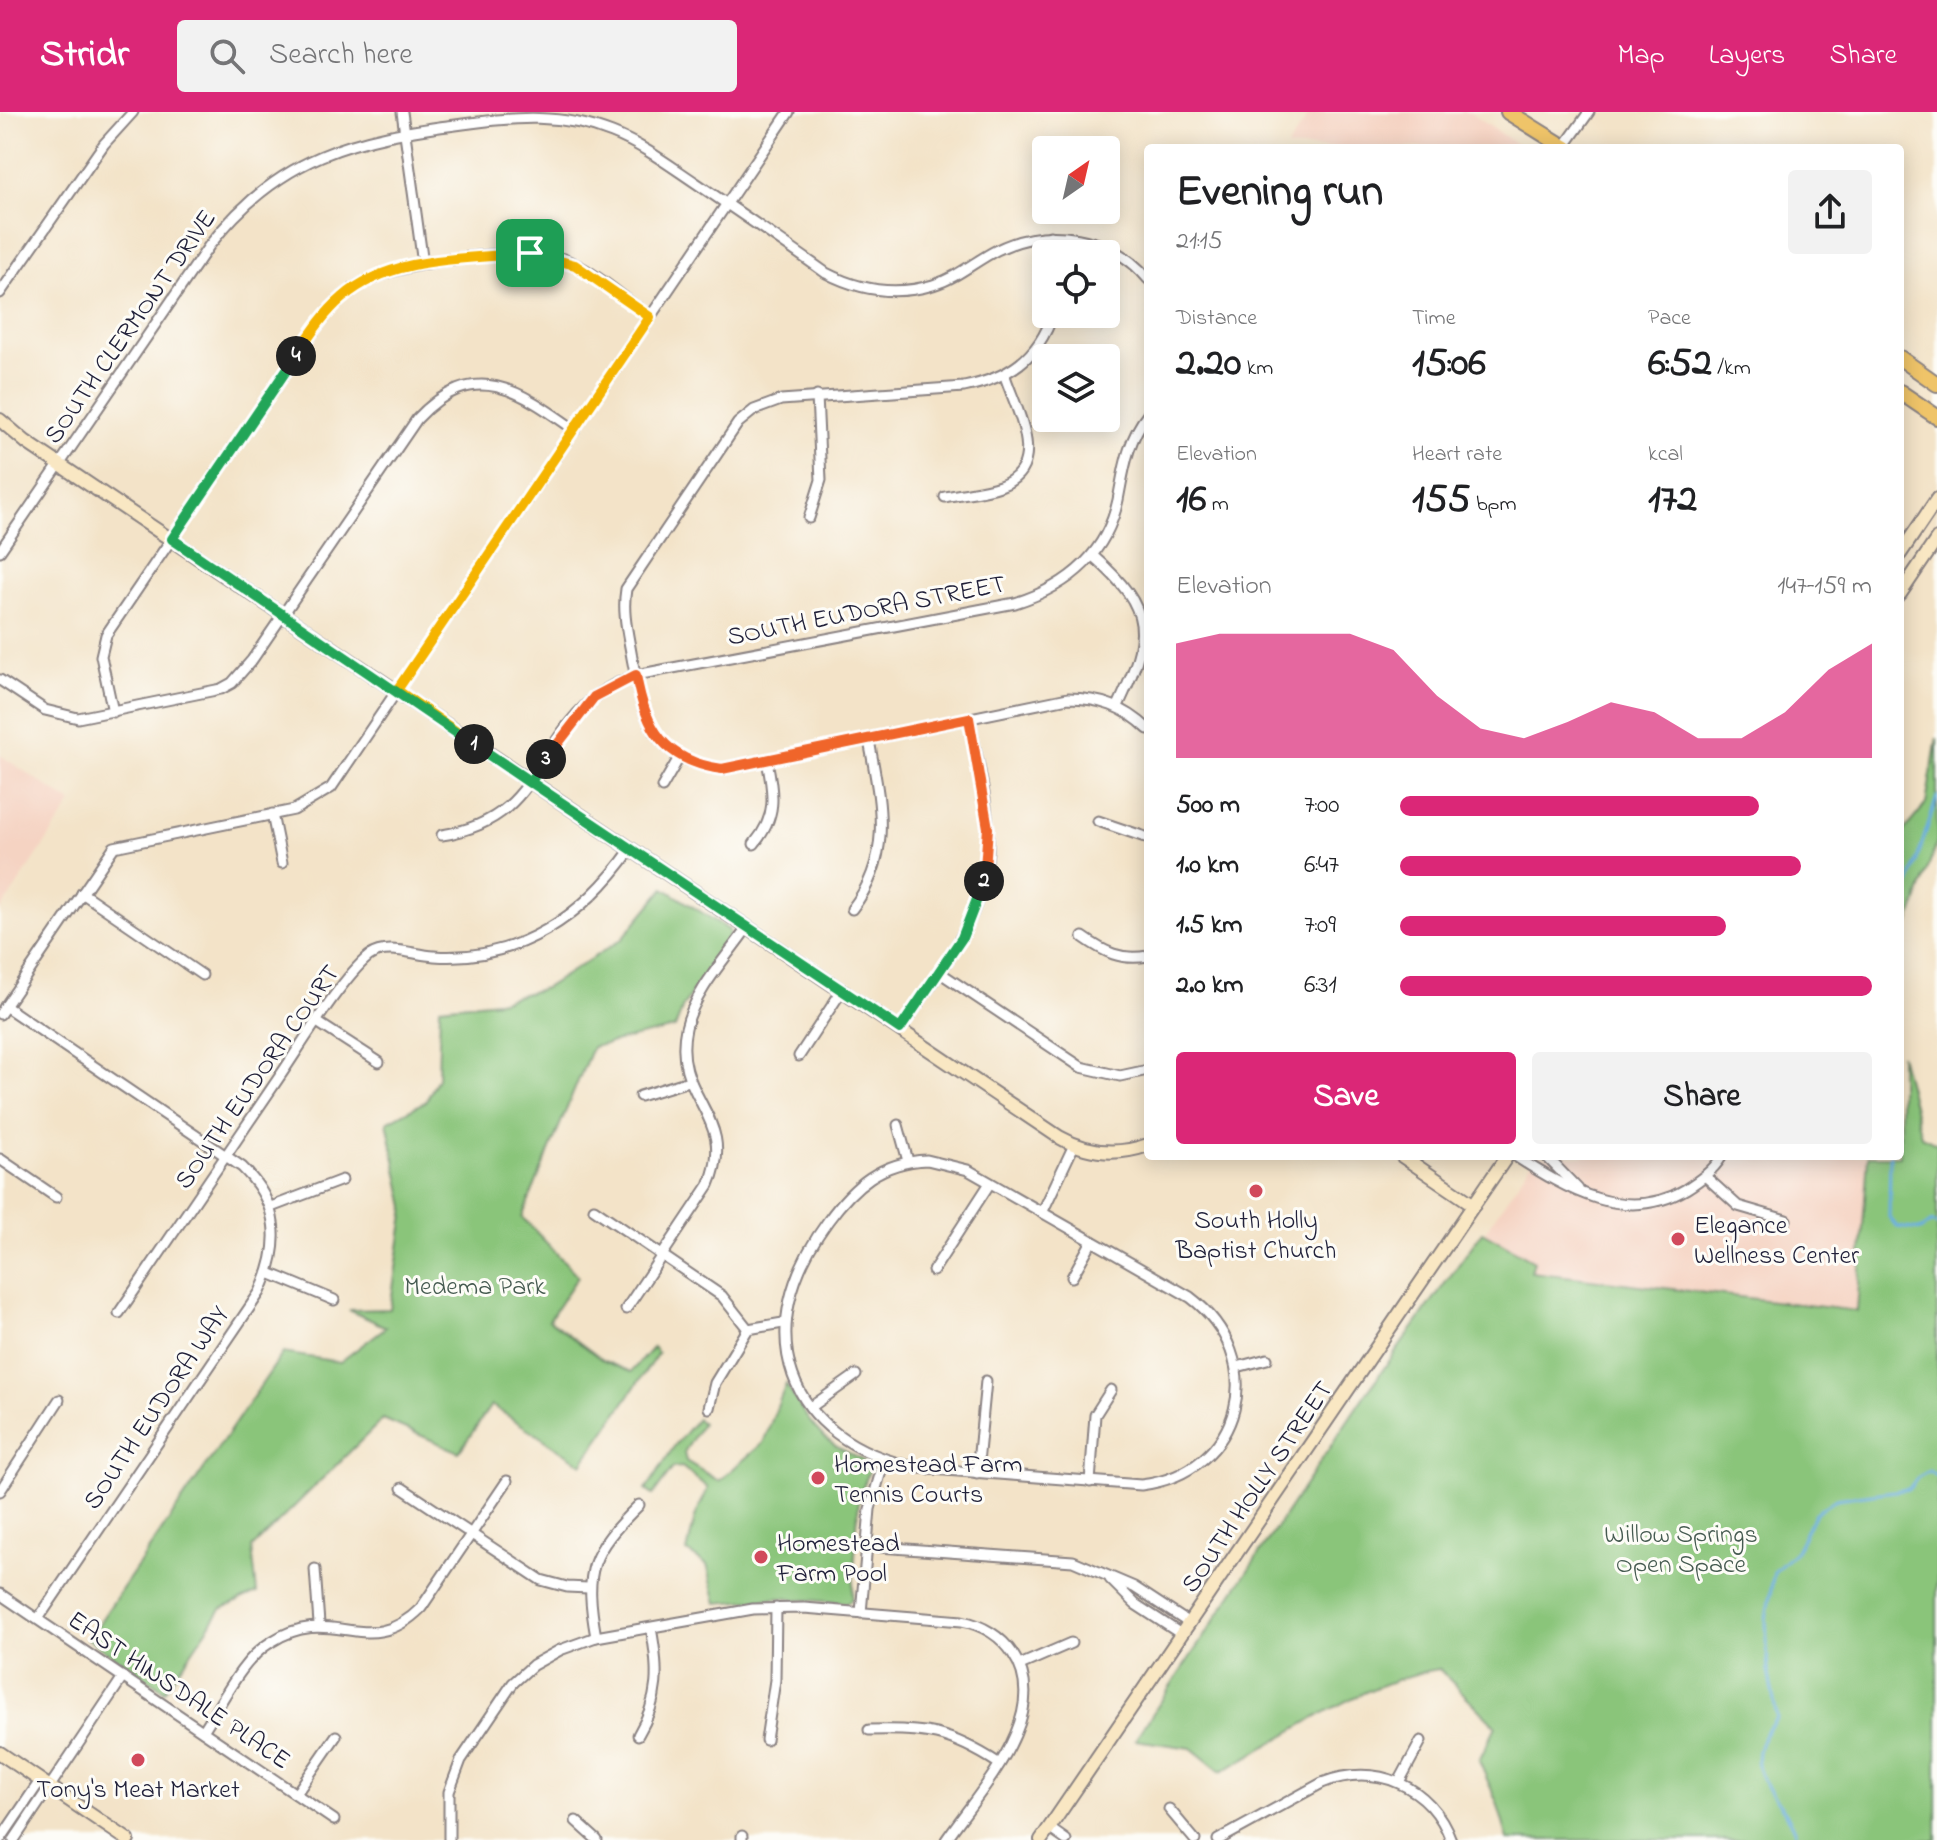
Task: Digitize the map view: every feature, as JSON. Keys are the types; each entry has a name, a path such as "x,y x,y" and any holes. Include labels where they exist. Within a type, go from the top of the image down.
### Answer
{"main road":[{"path":"1508,112 1559,144"},
{"path":"1904,361 1937,384"},
{"path":"1904,395 1937,417"}],"street":[{"path":"0,293 18,273 96,155 133,112"},
{"path":"402,112 423,264"},
{"path":"3,1010 108,854 123,843 307,805 331,788 789,112"},
{"path":"1568,144 1589,112"},
{"name":"SOUTH CLERMONT DRIVE","path":"0,551 209,246 251,199 295,167 359,140 514,117 578,122 629,140 826,273 851,284 877,290 932,286 1001,248 1050,236"},
{"path":"1050,240 1050,236 1086,239 1105,246 1129,260 1144,275"},
{"path":"113,712 102,647 106,635 328,311 364,282 423,264 530,253 551,255 575,265 650,317"},
{"path":"1046,328 1035,351 1005,376 964,387 817,396 773,402 738,423 631,579 624,607 641,707 650,725 680,756 722,769 1068,698 1098,700 1118,706 1144,726"},
{"path":"945,497 1000,486 1016,476 1025,462 1028,438 1005,376"},
{"path":"0,680 45,710 63,716 93,717 208,694 232,683 285,614 417,419 432,403 459,388 501,386 531,399 575,430"},
{"path":"809,518 821,480 817,396"},
{"path":"0,420 59,464 285,614 530,783 1074,1145 1110,1152 1144,1146"},
{"name":"SOUTH EUDORA STREET","path":"442,835 468,831 502,815 530,783 584,707 606,688 636,675 1015,603 1062,583 1093,556 1111,522 1130,443 1144,420"},
{"path":"1904,548 1937,499"},
{"path":"1904,588 1937,539"},
{"path":"1093,556 1126,586 1144,627"},
{"path":"1118,706 1137,666 1144,634"},
{"path":"900,1029 973,916 987,863 986,807 969,718"},
{"path":"852,909 871,882 883,837 869,740"},
{"path":"662,787 680,756"},
{"path":"754,844 769,822 774,803 767,761"},
{"path":"272,814 282,863"},
{"path":"1098,821 1144,837"},
{"name":"SOUTH EUDORA COURT","path":"119,1313 317,1022 373,953 392,950 444,957 476,954 541,935 570,917 593,897 631,849"},
{"path":"82,893 202,975"},
{"path":"626,1309 709,1185 719,1159 717,1131 689,1081 684,1047 691,1013 747,928"},
{"path":"1083,937 1110,954 1131,958 1144,956"},
{"path":"939,972 1081,1067 1120,1076 1144,1071"},
{"path":"799,1056 841,992"},
{"name":"SOUTH EUDORA WAY","path":"3,1010 226,1156 256,1181 271,1207 276,1240 269,1273 260,1292 38,1619"},
{"path":"317,1022 379,1062"},
{"path":"640,1096 689,1081"},
{"path":"898,1125 908,1161"},
{"path":"1042,1213 1074,1145"},
{"path":"0,1159 56,1197"},
{"path":"1408,1160 1474,1205"},
{"name":"SOUTH HOLLY STREET","path":"1041,1840 1504,1160"},
{"path":"1522,1160 1580,1192 1609,1203 1635,1205 1676,1194 1705,1176 1719,1160"},
{"path":"1550,1160 1580,1192"},
{"path":"908,1161 938,1161 968,1170 1206,1310 1222,1328 1237,1367 1233,1413 1223,1436 1205,1459 1176,1477 1154,1484 1090,1482 977,1473 884,1461 839,1437 811,1407 792,1375 783,1323 800,1264 845,1198 870,1176 908,1161"},
{"path":"1705,1176 1738,1206 1786,1220"},
{"path":"271,1207 342,1180"},
{"path":"933,1271 990,1183"},
{"path":"594,1209 722,1296 748,1329"},
{"path":"1072,1277 1092,1241"},
{"path":"269,1273 334,1300"},
{"path":"709,1408 715,1383 748,1329 783,1323"},
{"path":"1237,1367 1267,1359"},
{"path":"811,1407 856,1375"},
{"path":"977,1473 986,1381"},
{"path":"1090,1482 1095,1415 1111,1390"},
{"path":"0,1491 59,1400"},
{"path":"861,1613 870,1509 884,1461"},
{"path":"203,1731 260,1650 282,1636 319,1624 371,1633 401,1626 421,1608 507,1481"},
{"path":"402,1488 470,1536 541,1580 567,1587 588,1588"},
{"path":"596,1637 588,1588 602,1545 639,1505"},
{"path":"866,1546 1058,1559 1084,1564 1140,1590 1185,1628"},
{"path":"315,1569 319,1624"},
{"name":"EAST HINSDALE PLACE","path":"0,1594 334,1820"},
{"path":"766,1740 775,1680 776,1608"},
{"path":"447,1840 446,1816 454,1776 466,1752 513,1683 546,1656 596,1637 713,1615 776,1608 969,1622 996,1636 1020,1665 1026,1707 1019,1730 946,1840"},
{"path":"638,1735 652,1711 658,1685 651,1628"},
{"path":"1020,1665 1071,1643"},
{"path":"0,1840 123,1677"},
{"path":"869,1730 907,1729 940,1733 966,1742 998,1763"},
{"path":"296,1794 336,1736"},
{"path":"1399,1782 1421,1741"},
{"path":"0,1753 128,1840"},
{"path":"1218,1840 1249,1820 1339,1777 1366,1774 1399,1782 1433,1807 1451,1840"},
{"path":"14,1840 45,1784"},
{"path":"1169,1809 1195,1840"},
{"path":"576,1821 597,1840"},
{"path":"1049,1828 1066,1840"}],"shaded area":[{"path":"1311,112 1469,112 1516,144 1290,144"},
{"path":"0,755 72,803 0,911"},
{"path":"1533,1160 1868,1160 1857,1311 1530,1272 1533,1260 1484,1233"}],"green space":[{"path":"1937,738 1937,842 1904,939 1904,830 1926,804"},
{"name":"Medema Park","path":"664,888 729,930 729,935 683,1007 675,1028 592,1047 522,1217 578,1276 549,1320 604,1361 631,1372 653,1347 658,1353 582,1464 491,1405 459,1452 383,1419 252,1548 257,1593 221,1609 165,1691 88,1639 283,1353 340,1362 386,1327 349,1310 390,1309 405,1207 387,1122 426,1101 438,1078 440,1007 498,1001 545,988 622,939"},
{"name":"Willow Springs Open Space","path":"1904,1070 1921,1136 1937,1143 1937,1840 1508,1840 1497,1802 1479,1761 1496,1726 1439,1669 1381,1685 1326,1712 1221,1772 1191,1748 1135,1740 1364,1396 1482,1232 1534,1261 1531,1272 1857,1311 1868,1160 1904,1160"},
{"path":"786,1384 819,1432 870,1469 859,1497 852,1599 847,1603 780,1598 717,1603 707,1565 687,1552 695,1517 708,1488 682,1467 673,1468 653,1495 646,1490 675,1445 697,1419 702,1423 684,1453 686,1461 719,1481 763,1443"}],"waterway":[{"path":"1904,900 1937,797"},
{"path":"1890,1160 1889,1217 1897,1227 1921,1230 1932,1222 1937,1225"},
{"path":"1798,1840 1787,1815 1764,1782 1757,1758 1761,1741 1777,1717 1768,1670 1766,1619 1774,1572 1796,1551 1815,1513 1836,1499 1909,1489 1917,1478 1929,1471 1937,1477"}],"place":[{"name":"South Holly Baptist Church","path":"1256,1191"},
{"name":"Elegance Wellness Center","path":"1678,1239"},
{"name":"Homestead Farm Tennis Courts","path":"818,1478"},
{"name":"Homestead Farm Pool","path":"761,1557"},
{"name":"Tony's Meat Market","path":"138,1760"}],"route":[{"path":"530,253 423,264 393,270 353,288 319,323 172,539 530,783 584,707 606,688 636,675 641,707 657,736 680,756 694,763 722,769 969,718 988,828 984,880 973,916 962,938 900,1029 530,783 397,690 650,317 575,265 551,255 530,253"}]}
